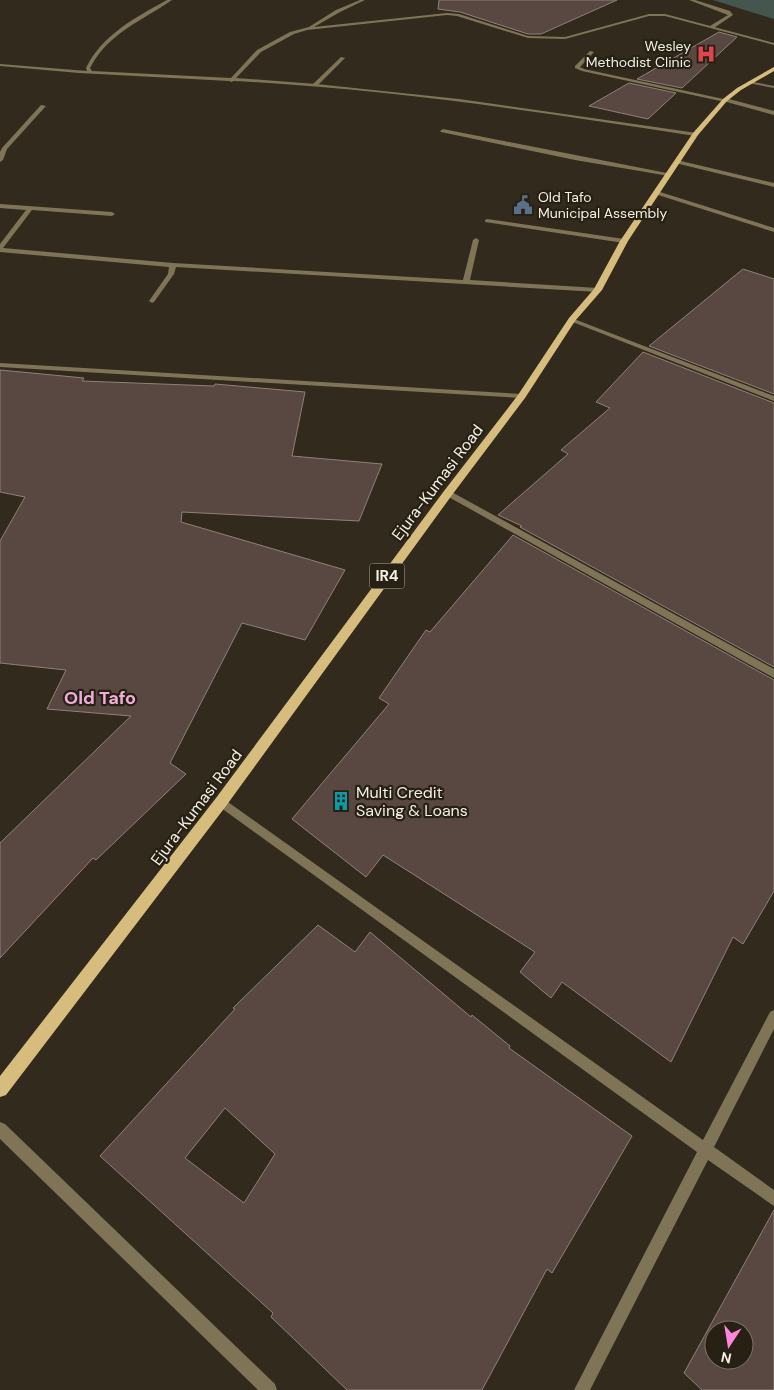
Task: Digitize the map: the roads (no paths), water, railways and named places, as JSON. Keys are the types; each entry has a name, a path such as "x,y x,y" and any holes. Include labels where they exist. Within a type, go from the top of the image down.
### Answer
{"main road":[{"name":"Ejura-Kumasi Road","path":"0,1089 221,802 522,396 572,320 598,290 624,241 695,134 724,100 750,82 774,69"}],"street":[{"path":"90,72 88,68 94,54 121,31 170,0"},
{"path":"307,29 338,11 363,0"},
{"path":"691,0 728,12 731,16 712,27"},
{"path":"231,80 259,51 292,33 307,29 447,14 457,15 528,37 544,38 565,38 649,15 677,18 774,44"},
{"path":"592,52 577,67 582,70 724,100 774,113"},
{"path":"315,85 343,58"},
{"path":"0,66 315,85 516,106 695,134"},
{"path":"750,82 774,87"},
{"path":"0,160 4,149 43,106"},
{"path":"443,132 669,174"},
{"path":"677,162 774,184"},
{"path":"657,193 774,230"},
{"path":"0,206 112,214"},
{"path":"0,249 30,209"},
{"path":"487,221 624,241"},
{"path":"466,282 476,240"},
{"path":"0,249 173,265 598,290"},
{"path":"152,301 171,274 173,265"},
{"path":"572,320 774,400"},
{"path":"0,364 522,396"},
{"path":"448,494 774,674"},
{"path":"221,802 774,1199"},
{"path":"582,1390 774,1016"},
{"path":"0,1129 269,1390"}],"place":[{"name":"Wesley Methodist Clinic","path":"706,54"},
{"name":"Old Tafo Municipal Assembly","path":"523,205"},
{"name":"Multi Credit Saving & Loans","path":"341,801"}],"district":[{"name":"Old Tafo","path":"100,698"}]}
